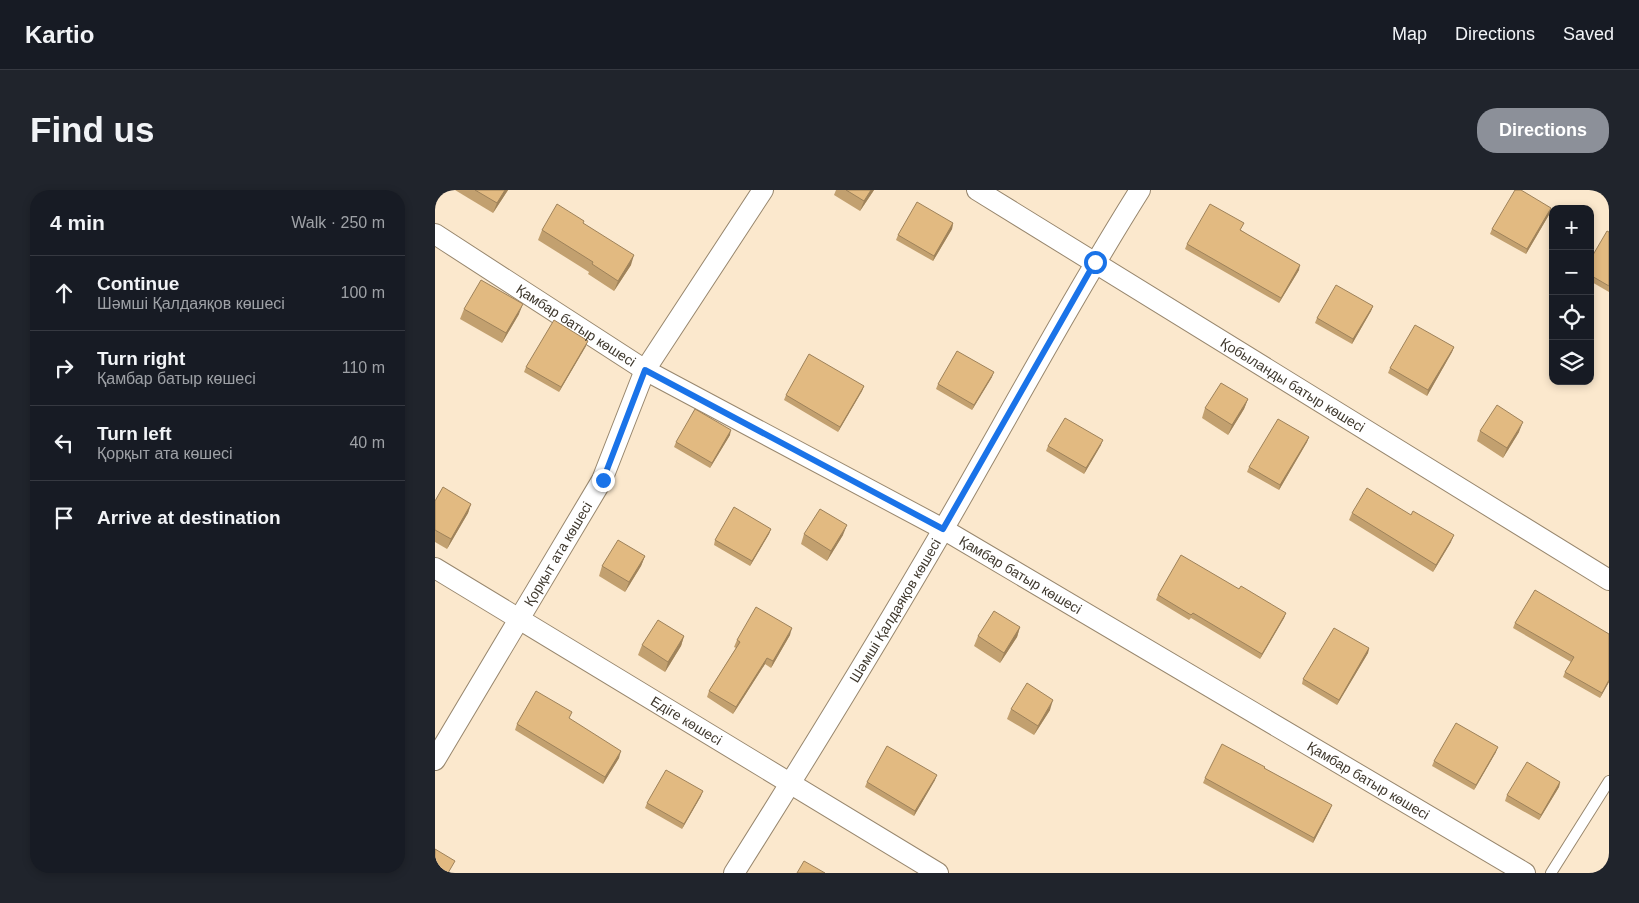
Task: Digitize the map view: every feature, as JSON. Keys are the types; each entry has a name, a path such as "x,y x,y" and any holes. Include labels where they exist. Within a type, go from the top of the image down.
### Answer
{"street":[{"name":"Қорқыт ата көшесі","path":"435,760 603,480 645,370 763,190"},
{"name":"Қобыланды батыр көшесі","path":"977,190 1609,580"},
{"name":"Шәмші Қалдаяқов көшесі","path":"734,873 791,784 943,529 1095,262 1140,190"},
{"name":"Қамбар батыр көшесі","path":"435,234 645,370 943,529 1525,873"},
{"name":"Едіге көшесі","path":"435,568 938,873"}],"lane":[{"path":"1551,873 1609,781"}],"building":[{"path":"475,190 505,190 497,203"},
{"path":"846,190 871,190 864,201"},
{"path":"1515,190 1521,190 1549,207 1549,211 1527,249 1492,229"},
{"path":"917,202 953,223 934,256 898,235"},
{"path":"557,204 634,255 618,281 592,264 593,262 542,230"},
{"path":"1210,204 1244,223 1240,230 1300,265 1281,298 1187,244"},
{"path":"1607,231 1609,232 1609,286 1594,277 1594,253"},
{"path":"481,280 523,304 506,333 464,309"},
{"path":"1336,285 1373,306 1353,339 1317,318"},
{"path":"554,320 588,341 561,387 526,367"},
{"path":"1415,325 1454,347 1428,390 1390,368"},
{"path":"957,351 994,372 974,405 938,384"},
{"path":"809,354 864,386 840,427 786,395"},
{"path":"1221,383 1248,399 1232,425 1205,408"},
{"path":"1497,405 1523,422 1507,448 1480,431"},
{"path":"695,409 731,430 712,463 676,442"},
{"path":"1065,418 1103,440 1086,468 1048,446"},
{"path":"1278,419 1309,437 1280,485 1249,467"},
{"path":"443,487 471,504 451,539 435,530 435,501"},
{"path":"1367,488 1411,515 1413,511 1454,535 1436,565 1352,513"},
{"path":"734,507 771,529 752,561 715,540"},
{"path":"820,509 847,525 831,551 804,534"},
{"path":"618,540 645,556 629,582 602,566"},
{"path":"1181,555 1239,589 1241,586 1286,613 1262,654 1193,613 1191,615 1158,595"},
{"path":"1535,590 1609,634 1609,680 1602,693 1565,672 1574,657 1515,623"},
{"path":"756,607 792,628 773,661 767,658 736,707 709,691 740,642 737,640"},
{"path":"994,611 1020,627 1004,653 978,636"},
{"path":"658,620 684,636 668,662 642,645"},
{"path":"1334,628 1369,648 1339,700 1303,679"},
{"path":"1027,683 1053,700 1038,726 1011,709"},
{"path":"536,691 572,712 569,718 621,751 605,777 517,724"},
{"path":"1456,723 1498,747 1476,785 1434,761"},
{"path":"1222,744 1332,805 1314,838 1205,778"},
{"path":"887,746 937,775 915,811 867,782"},
{"path":"1527,762 1560,782 1541,815 1507,795"},
{"path":"666,770 703,791 684,824 647,803"},
{"path":"435,849 455,861 448,873 435,873"},
{"path":"804,861 825,873 797,873"}],"route":[{"path":"603,480 645,370 943,529 1095,262"}]}
